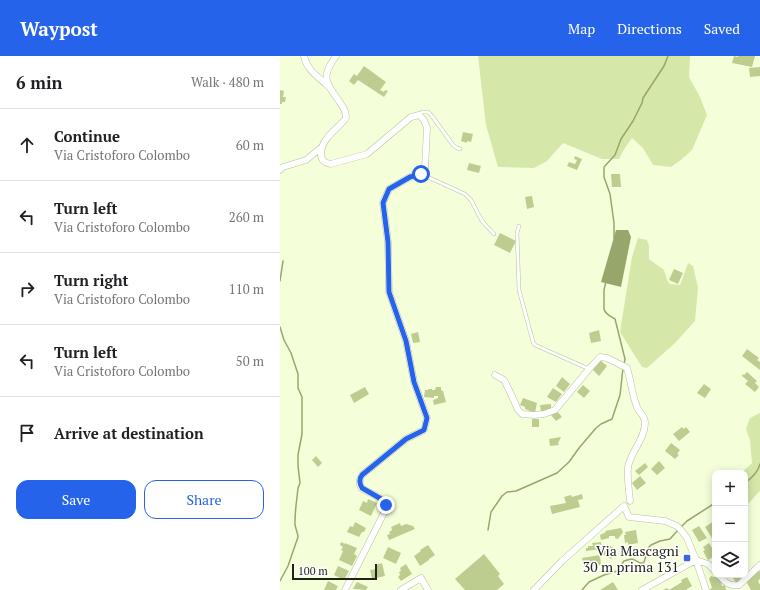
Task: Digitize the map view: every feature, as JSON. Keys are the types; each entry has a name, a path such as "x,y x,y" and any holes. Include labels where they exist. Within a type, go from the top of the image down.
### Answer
{"street":[{"path":"280,170 283,167 306,160 322,147 330,135 346,118 345,109 329,87 309,69 304,60 304,56"},
{"path":"329,87 326,78 327,71 329,65 336,56"},
{"path":"322,147 322,160 325,163 331,164 367,154 411,117 419,115 424,120 427,128 424,169 421,174 410,177 389,189 383,203 388,242 389,292 406,341 414,382 427,418 424,430 406,439 360,478 362,488 383,500 386,505 386,509 345,590"},
{"path":"495,376 504,380 518,410 522,414 534,415 544,414 555,410 588,368 600,357 607,358 627,368 631,379 633,394 638,409 643,414 645,422 643,435 632,456 628,468 630,501"},
{"path":"534,590 562,561 624,506 629,517 665,521 677,526 681,530 687,538 706,590"},
{"path":"642,590 696,560 708,564 712,568"},
{"path":"748,576 760,565"},
{"path":"401,590 421,578 428,590"},
{"path":"722,578 730,585 738,585 746,578"}],"lane":[{"path":"419,115 422,112 428,112 453,144 460,149"},
{"path":"421,174 465,194 471,200 482,221 494,234"},
{"path":"519,226 517,233 519,290 532,342 535,345 588,368"}],"shaded area":[{"path":"478,56 690,56 689,77 700,97 707,115 692,150 671,167 653,165 643,148 632,138 619,159 602,159 563,143 547,161 534,168 498,167 486,125"},
{"path":"616,230 628,230 631,237 621,287 601,282"},
{"path":"638,238 647,240 649,246 649,259 664,270 670,284 680,285 688,263 693,266 698,288 695,321 675,343 647,368 642,367 620,332 632,257"},
{"path":"760,413 760,491 748,504 748,470 744,470 752,463 750,440 746,429 750,418"}],"building":[{"path":"734,56 755,56 752,67 732,63"},
{"path":"364,66 386,82 380,90 384,92 385,90 388,91 384,97 358,80 354,85 349,81 354,74 357,76"},
{"path":"760,67 760,76 750,77 749,68"},
{"path":"280,90 284,91 283,97 286,97 285,102 282,102 282,104 280,104"},
{"path":"463,132 473,134 471,142 467,141 467,143 461,141"},
{"path":"575,156 582,159 577,170 567,166 569,162 575,164 577,160 574,159"},
{"path":"469,163 481,166 479,173 467,170"},
{"path":"611,174 620,174 621,187 612,187"},
{"path":"532,196 534,207 527,209 525,197"},
{"path":"500,233 516,241 510,253 494,245"},
{"path":"674,269 683,273 678,284 669,280"},
{"path":"599,330 601,341 591,343 589,333"},
{"path":"418,332 420,342 413,343 411,334"},
{"path":"747,349 759,358 757,360 760,362 760,370 742,356"},
{"path":"600,360 607,366 599,376 592,369"},
{"path":"747,372 757,381 755,383 759,387 755,392 745,384 748,381 742,376"},
{"path":"562,377 570,384 564,392 556,386"},
{"path":"704,384 711,389 705,398 697,393"},
{"path":"583,385 590,391 584,398 577,392"},
{"path":"365,387 369,394 354,403 350,395"},
{"path":"436,387 441,387 446,402 434,405 433,400 438,398 438,396 434,396 434,398 424,397 425,390 435,390"},
{"path":"553,388 562,394 556,402 547,397"},
{"path":"523,398 537,403 535,413 520,405"},
{"path":"551,404 551,410 541,412 540,405"},
{"path":"557,411 562,417 556,421 551,415"},
{"path":"532,419 539,419 539,427 532,427"},
{"path":"682,427 684,429 686,427 690,432 679,441 673,434"},
{"path":"561,437 558,443 559,445 550,446 549,439"},
{"path":"671,443 680,450 677,454 679,455 675,459 665,451"},
{"path":"316,456 322,463 318,467 312,460"},
{"path":"659,461 665,468 657,475 651,469"},
{"path":"645,463 648,467 639,475 635,471"},
{"path":"640,476 646,483 637,490 632,483"},
{"path":"582,494 583,499 578,500 580,507 552,514 550,506 566,503 564,497 571,495 572,497"},
{"path":"368,499 377,503 371,516 359,510 363,501 367,503"},
{"path":"355,522 366,528 359,537 347,532 350,526 353,527"},
{"path":"712,522 712,538 705,527"},
{"path":"400,523 401,526 406,524 413,526 415,529 389,540 387,535 390,534 389,532 392,530 391,527"},
{"path":"699,526 707,538 699,542 692,530"},
{"path":"621,528 623,532 618,539 615,538 615,536 609,536 609,538 601,540 600,535 606,532 605,531"},
{"path":"636,530 638,543 628,545 628,542 625,543 625,532"},
{"path":"341,542 357,548 354,554 357,556 352,566 339,560 343,551 341,550 343,547 340,545"},
{"path":"601,542 602,549 586,551 588,546 593,546 592,543"},
{"path":"709,543 712,548 712,558 708,560 703,551 705,550 703,547"},
{"path":"607,544 617,550 611,559 602,554"},
{"path":"428,545 435,555 420,566 414,556"},
{"path":"388,547 401,553 396,564 383,558"},
{"path":"484,554 500,574 498,576 504,584 497,590 465,590 455,579"},
{"path":"600,555 601,565 584,568 582,558"},
{"path":"382,563 385,576 372,579 370,570 377,569 376,565"},
{"path":"406,564 412,574 401,581 398,577 400,575 399,572 401,571 400,568"},
{"path":"338,566 349,571 344,580 334,575"},
{"path":"759,570 760,579 758,581 760,590 751,590 746,581"},
{"path":"711,576 712,578 720,579 722,586 725,585 726,590 710,590 712,588 709,579"},
{"path":"687,577 692,586 687,590 669,590"},
{"path":"733,578 740,578 742,580 737,584"},
{"path":"328,581 338,586 336,590 324,590"},
{"path":"357,582 368,587 366,590 353,589"},
{"path":"613,582 618,590 600,590"}],"waterway":[{"path":"614,238 614,223 610,194 604,177 604,167 615,155 621,139 633,121 643,98 664,66 668,56"},
{"path":"280,281 283,261"},
{"path":"606,281 604,290 604,309 607,314 615,319 625,359 624,364"},
{"path":"280,327 298,374 298,388 302,397 302,434 298,455 300,483 298,488 295,523 298,537 288,566 280,581"},
{"path":"488,530 491,512 502,496 507,492 516,491 557,473 569,462 596,428 612,419 620,395 623,368"},
{"path":"748,481 758,470 760,464"},
{"path":"681,527 687,521 712,505"},
{"path":"582,590 589,582 617,571 624,561 632,559 643,563 651,545 670,539 678,530"}],"place":[{"name":"Via Mascagni 30 m prima 131","path":"687,558"}],"route":[{"path":"386,505 383,500 362,488 360,485 360,478 406,439 424,430 427,418 414,382 406,341 389,292 388,242 383,203 389,189 410,177 421,174"}]}
